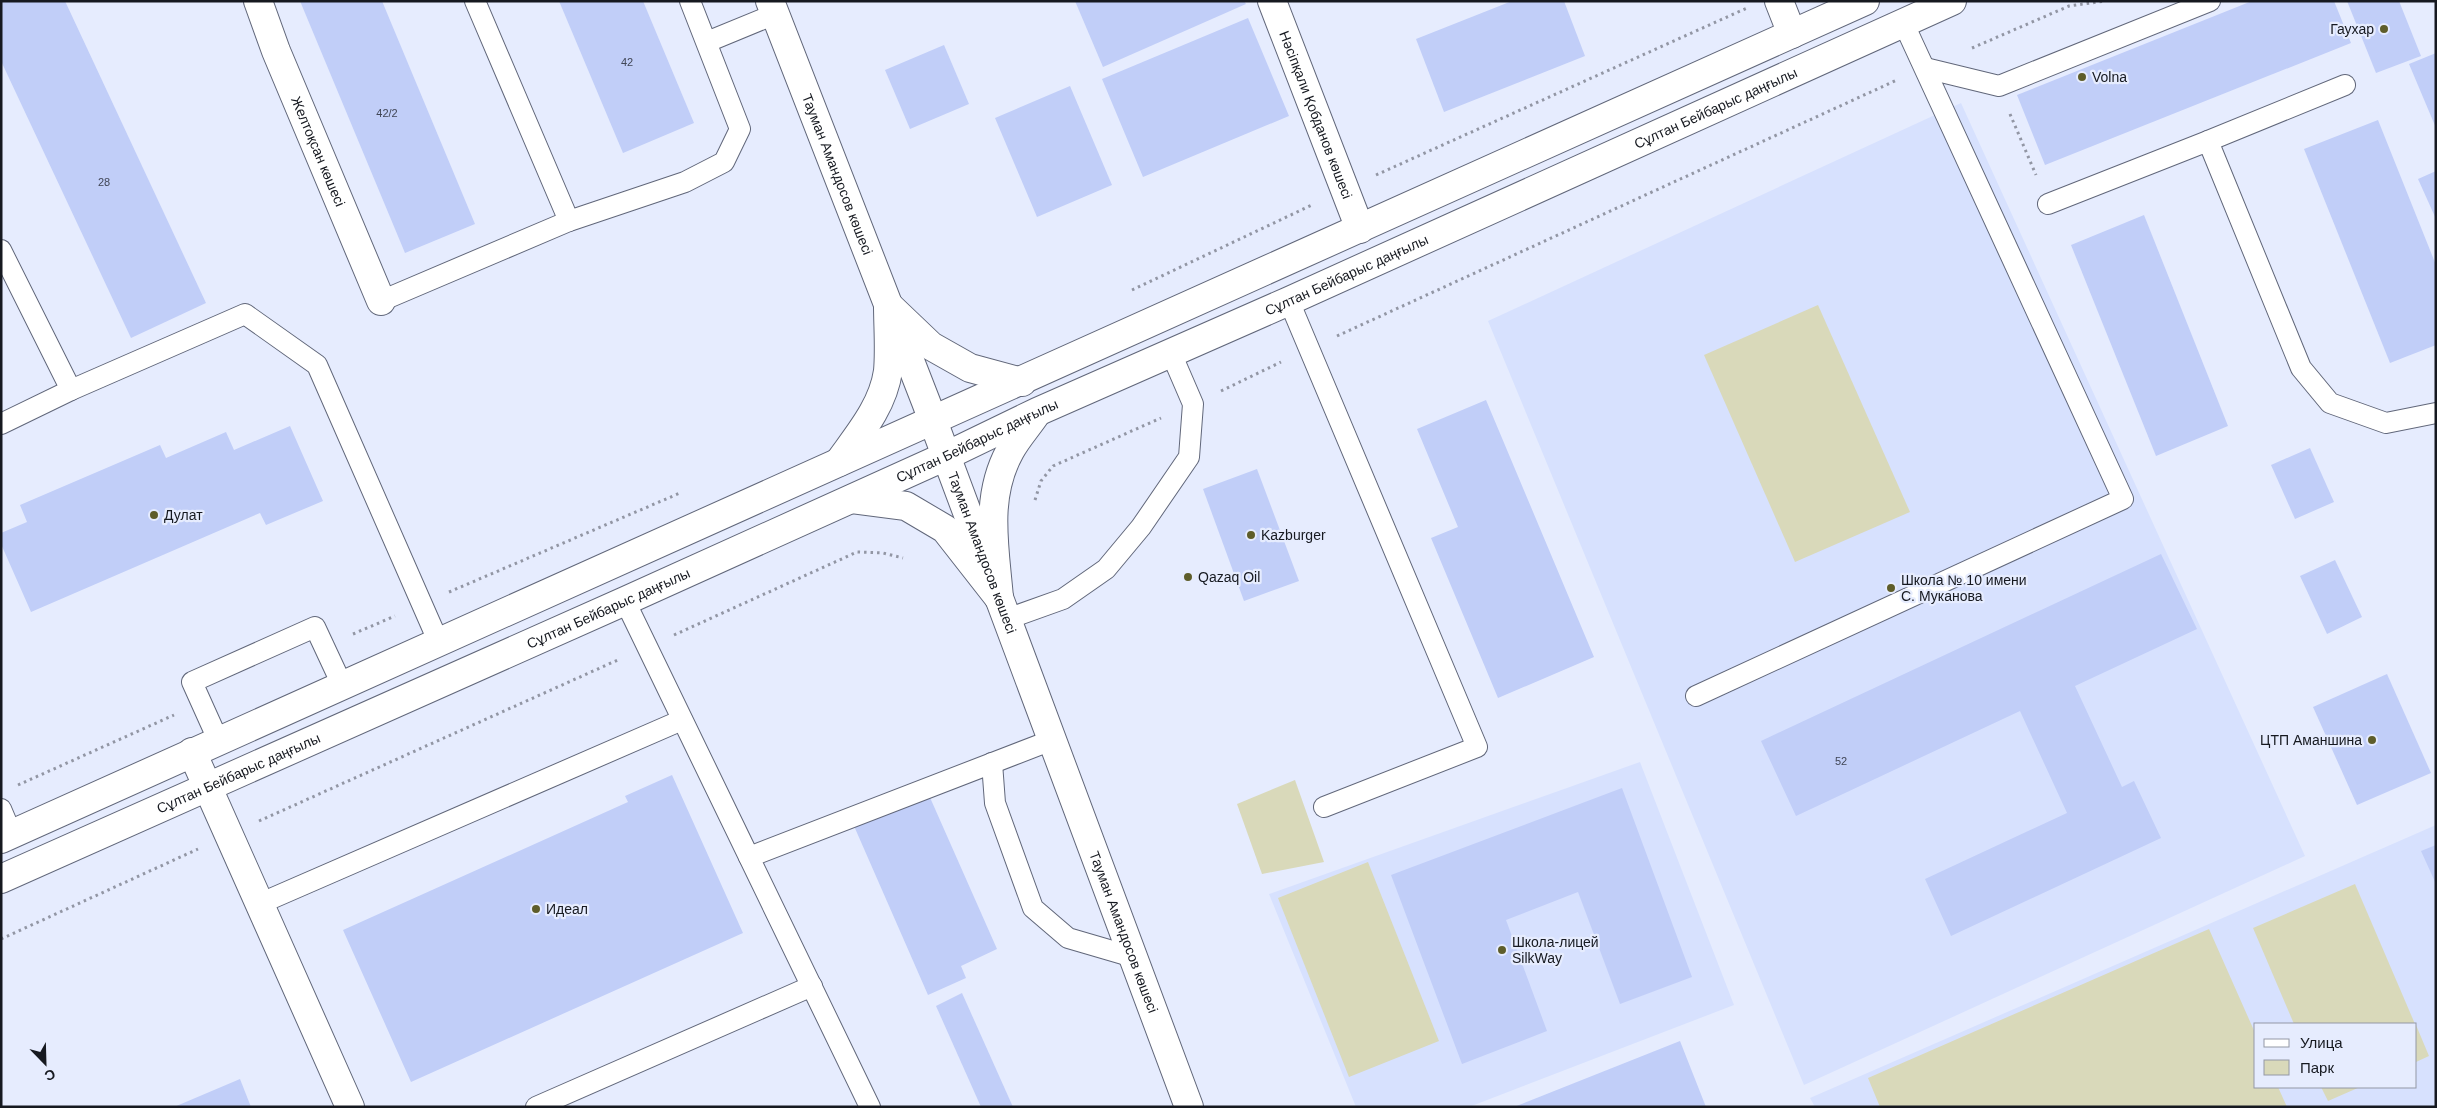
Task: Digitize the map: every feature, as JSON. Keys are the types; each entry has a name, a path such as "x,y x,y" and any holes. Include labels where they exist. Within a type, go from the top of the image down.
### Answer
{"main road":[{"name":"Желтоқсан көшесі","path":"258,1 276,51 381,301"},
{"name":"Нәсіпқали Қобданов көшесі","path":"1272,1 1360,228"},
{"path":"1779,1 1792,34"},
{"path":"7,837 192,752 1022,382 1865,1"},
{"name":"Сұлтан Бейбарыс даңғылы","path":"1,879 625,601 946,456 1037,412 1289,301 1952,1"},
{"name":"Тауман Амандосов көшесі","path":"772,8 946,456 1189,1107"},
{"path":"888,304 931,346 970,368 1022,382"},
{"path":"838,464 872,416 888,372 888,304"},
{"path":"1003,608 992,512 1000,478 1010,452 1037,412"},
{"path":"851,499 906,506 945,529 1003,608"},
{"path":"192,752 209,786 259,904 350,1107"}],"lane":[{"path":"476,1 569,220"},
{"path":"381,301 569,220 685,182 724,162 740,129 690,1"},
{"path":"1924,68 1998,86 2210,1"},
{"path":"707,42 772,8"},
{"path":"1696,696 2123,499 1903,22"},
{"path":"2048,204 2345,85"},
{"path":"2208,141 2301,368 2330,402 2386,423 2436,413"},
{"path":"1,250 71,390"},
{"path":"1289,301 1477,747 1324,807"},
{"path":"1,424 71,390 245,314 317,365 439,643"},
{"path":"1003,608 1063,599 1106,569 1141,527 1189,457 1193,404 1171,353"},
{"path":"625,601 870,1107"},
{"path":"218,742 192,682 271,646 315,627 343,686"},
{"path":"259,904 682,720"},
{"path":"749,857 1052,740"},
{"path":"992,763 996,803 1033,908 1068,938 1133,957"},
{"path":"1,810 7,837"},
{"path":"536,1107 812,986"}],"path":[{"path":"1034,500 1041,481 1054,466 1924,68 2069,6 2105,1"},
{"path":"1980,44 2048,204"},
{"path":"1,939 858,552 883,553 903,558"}],"shaded area":[{"name":"Школа № 10 имени С. Муканова","path":"1961,103 2305,856 1804,1085 1488,321"},
{"name":"Школа-лицей SilkWay","path":"1640,762 1734,1005 1469,1107 1356,1107 1269,894"},
{"path":"2436,825 2436,1107 1815,1107 1810,1098"}],"green space":[{"path":"1818,305 1910,512 1795,562 1704,355"},
{"path":"1295,780 1324,862 1262,874 1237,804"},
{"path":"1368,862 1439,1041 1349,1077 1278,898"},
{"path":"2355,884 2415,1023 2294,1023 2253,928"},
{"path":"2209,929 2254,1030 2254,1088 2278,1088 2287,1107 1880,1107 1868,1078"},
{"path":"2417,1027 2429,1056 2417,1062"},
{"path":"2322,1088 2358,1088 2328,1101"}],"building":[{"path":"1,1 65,1 206,303 131,338 1,61"},
{"path":"300,1 382,1 475,224 405,253"},
{"path":"559,1 643,1 694,123 623,153"},
{"path":"1075,1 1244,1 1246,4 1103,67"},
{"path":"1512,1 1564,1 1585,56 1444,112 1416,39"},
{"path":"2252,1 2334,1 2351,43 2045,165 2017,95"},
{"name":"Гаухар","path":"2347,1 2399,1 2421,56 2376,73"},
{"path":"1248,18 1289,116 1143,177 1102,79"},
{"path":"944,45 969,104 910,129 885,70"},
{"path":"2436,53 2436,128 2409,64"},
{"path":"1070,86 1112,185 1037,217 995,118"},
{"path":"2378,120 2436,265 2436,345 2390,363 2304,149"},
{"path":"2436,171 2436,219 2418,179"},
{"path":"2144,215 2228,426 2156,456 2071,245"},
{"path":"1486,400 1594,657 1498,698 1431,538 1458,527 1417,429"},
{"path":"290,426 323,501 266,525 260,513 31,612 1,544 1,533 27,522 20,505 160,445 166,458 226,432 234,450"},
{"path":"2310,448 2334,502 2295,519 2271,465"},
{"name":"Kazburger","path":"1257,469 1299,581 1244,601 1203,489"},
{"path":"2161,554 2197,629 2075,686 2122,787 2134,781 2161,838 1951,936 1925,879 2067,813 2020,711 1796,816 1761,741"},
{"path":"2335,560 2362,617 2327,634 2300,576"},
{"name":"ЦТП Аманшина","path":"2387,674 2431,773 2357,805 2313,707"},
{"path":"672,775 743,933 411,1082 343,930 628,802 625,796"},
{"name":"Школа-лицей SilkWay","path":"1622,788 1692,977 1620,1004 1578,892 1506,920 1547,1031 1462,1064 1391,875"},
{"path":"928,793 997,949 961,966 966,978 928,995 854,826"},
{"path":"2436,845 2436,884 2421,851"},
{"path":"962,993 1013,1107 981,1107 936,1006"},
{"path":"1680,1041 1706,1107 1514,1107"},
{"path":"240,1079 251,1107 174,1107"}],"place":[{"name":"Гаухар","path":"2384,29"},
{"name":"Volna","path":"2082,77"},
{"name":"Дулат","path":"154,515"},
{"name":"Kazburger","path":"1251,535"},
{"name":"Qazaq Oil","path":"1188,577"},
{"name":"Школа № 10 имени С. Муканова","path":"1891,588"},
{"name":"ЦТП Аманшина","path":"2372,740"},
{"name":"Идеал","path":"536,909"},
{"name":"Школа-лицей SilkWay","path":"1502,950"}]}
